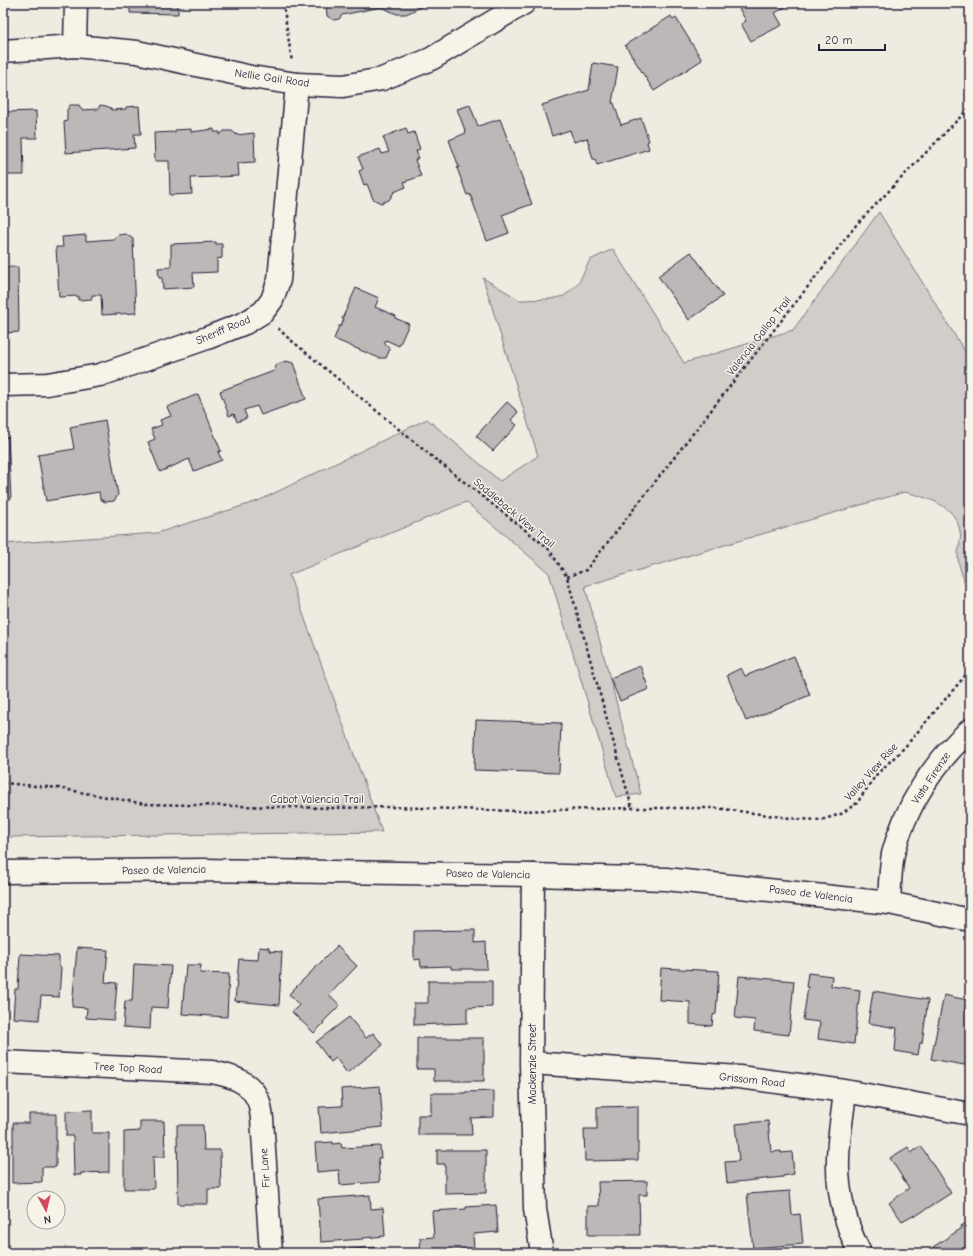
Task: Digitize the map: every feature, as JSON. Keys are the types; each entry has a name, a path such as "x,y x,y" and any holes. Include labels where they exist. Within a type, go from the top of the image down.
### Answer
{"street":[{"path":"75,46 76,3"},
{"name":"Nellie Gail Road","path":"3,51 75,46 137,52 251,77 297,84 343,86 382,79 431,59 524,3"},
{"name":"Sheriff Road","path":"3,385 47,384 100,375 207,338 245,323 263,312 272,300 279,280 297,84"},
{"name":"Vista Firenze","path":"889,903 893,855 907,815 925,783 954,744 970,730"},
{"name":"Paseo de Valencia","path":"3,872 203,870 533,874 666,879 889,903 970,920"},
{"name":"Mackenzie Street","path":"533,874 531,1064 535,1208 542,1253"},
{"name":"Tree Top Road","path":"3,1062 212,1072 233,1076 250,1087"},
{"name":"Grissom Road","path":"531,1064 739,1077 845,1091 970,1114"},
{"name":"Fir Lane","path":"250,1087 258,1100 262,1119 271,1253"},
{"path":"845,1091 838,1161 842,1204 855,1245 860,1253"}],"path":[{"path":"283,3 291,58 297,84"},
{"name":"Valencia Gallop Trail","path":"567,577 586,570 857,224 970,107"},
{"name":"Saddleback View Trail","path":"263,312 292,341 430,455 548,548 567,577 632,808"},
{"name":"Valley View Rise","path":"632,808 716,808 797,819 821,820 841,814 857,803 876,776 904,748 970,670"},
{"name":"Cabot Valencia Trail","path":"3,783 58,788 145,804 330,808 393,806 517,811 632,808"}],"shaded area":[{"path":"879,212 970,360 970,598 959,563 958,556 960,531 957,522 946,508 931,500 905,492 585,586 641,794 616,797 549,573 466,502 289,575 382,832 8,837 3,828 3,544 157,533 258,501 427,419 500,481 538,456 483,278 520,300 550,299 564,296 578,284 590,260 613,249 684,363 793,330"}],"building":[{"path":"130,3 178,3 178,14 130,13"},
{"path":"326,3 419,3 421,7 406,14 397,14 381,7 342,15 339,19 334,20 327,16"},
{"path":"736,3 792,3 775,13 782,25 751,41 741,24 746,21"},
{"path":"671,16 673,20 676,18 702,60 654,91 625,45"},
{"path":"593,63 618,67 612,103 614,103 621,125 641,118 649,141 647,142 649,149 597,165 595,159 593,159 587,138 574,142 570,130 552,136 542,105 589,90"},
{"path":"70,105 79,105 82,110 98,109 100,105 111,108 112,110 139,106 141,134 134,134 135,148 66,153 64,122 67,121 67,110"},
{"path":"470,105 478,126 500,119 532,204 502,215 509,233 487,241 470,194 467,195 449,140 466,133 457,109"},
{"path":"36,111 37,138 23,138 24,175 3,175 3,112"},
{"path":"406,128 408,134 414,132 420,149 416,151 419,158 415,160 421,176 404,182 406,187 394,192 389,200 381,203 373,199 367,184 364,185 359,171 363,169 358,157 380,149 382,154 389,152 383,137"},
{"path":"191,129 191,132 214,129 214,132 220,132 220,135 224,131 232,131 237,135 254,133 255,162 238,163 239,176 191,178 192,194 170,195 169,161 155,161 154,133 175,132 175,130"},
{"path":"126,234 133,239 136,313 102,315 101,295 92,295 92,299 78,300 78,296 59,297 56,247 63,247 62,237 86,235 86,241 113,239 118,235"},
{"path":"216,242 216,244 222,244 222,258 217,259 217,272 193,273 194,287 163,289 162,278 159,278 158,268 171,267 171,244"},
{"path":"691,252 723,296 689,320 658,276"},
{"path":"3,267 18,267 19,332 3,333"},
{"path":"356,288 379,298 375,307 396,316 395,318 409,324 399,346 386,340 384,343 390,349 386,358 379,358 334,339 339,326 341,326 344,319 342,319"},
{"path":"286,361 293,363 306,399 261,415 257,406 244,410 247,418 237,422 234,414 229,416 220,391 274,371 277,364"},
{"path":"198,394 221,451 218,452 222,460 194,471 189,459 160,472 148,442 155,439 151,429 162,425 160,420 171,416 167,407"},
{"path":"507,402 518,412 511,420 517,425 493,451 476,436"},
{"path":"105,420 118,495 114,501 105,502 100,499 99,492 46,501 38,455 74,449 70,427"},
{"path":"8,437 11,499 3,499 3,438"},
{"path":"794,656 810,695 746,721 727,675 741,668 745,676"},
{"path":"640,666 649,689 620,701 610,678"},
{"path":"476,720 561,723 559,773 474,770"},
{"path":"475,930 475,943 486,942 487,969 451,969 451,966 421,967 420,959 414,960 414,931"},
{"path":"337,946 357,966 329,995 340,1005 314,1033 292,1012 299,1005 289,994"},
{"path":"259,947 269,948 269,951 282,952 279,1005 235,1001 239,959 258,960"},
{"path":"77,948 108,950 105,982 117,983 114,1020 86,1018 87,1008 72,1007"},
{"path":"20,954 59,956 59,966 61,967 59,997 41,996 39,1020 13,1018 15,989 18,989"},
{"path":"134,964 171,966 168,1008 151,1007 150,1029 123,1027 125,1001 132,1001"},
{"path":"186,965 201,965 200,973 229,974 227,1017 182,1014"},
{"path":"661,968 719,971 716,1014 713,1015 712,1026 690,1024 690,1002 659,1000"},
{"path":"3,971 8,972 5,1012 3,1012"},
{"path":"808,973 832,976 831,986 860,990 854,1044 818,1039 820,1022 803,1020 808,987 806,987"},
{"path":"739,976 794,981 789,1035 754,1031 755,1020 735,1018"},
{"path":"428,981 492,981 492,1007 467,1008 467,1023 414,1025 414,1003 428,1003"},
{"path":"873,991 928,1000 922,1043 920,1043 918,1055 895,1051 897,1028 868,1023"},
{"path":"944,995 967,1000 965,1010 970,1010 970,1066 931,1059"},
{"path":"349,1017 366,1038 373,1033 383,1045 347,1073 336,1058 331,1062 316,1042"},
{"path":"417,1038 484,1038 484,1081 434,1081 434,1069 417,1069"},
{"path":"380,1086 383,1127 321,1133 319,1107 342,1106 341,1089"},
{"path":"494,1091 494,1117 471,1118 472,1135 418,1135 418,1115 431,1115 431,1093"},
{"path":"638,1106 638,1160 585,1161 584,1129 597,1129 597,1107"},
{"path":"92,1110 92,1133 109,1133 109,1172 81,1173 81,1175 74,1175 73,1136 66,1136 66,1111"},
{"path":"29,1114 56,1114 56,1167 42,1167 42,1182 12,1183 13,1123 29,1123"},
{"path":"140,1121 164,1121 165,1157 153,1157 154,1189 124,1189 124,1132 140,1131"},
{"path":"768,1121 771,1152 792,1152 794,1174 783,1177 727,1183 725,1162 739,1161 735,1124"},
{"path":"177,1125 203,1125 204,1150 220,1150 221,1189 208,1189 208,1204 178,1204"},
{"path":"333,1142 333,1144 341,1143 342,1148 380,1146 381,1158 378,1158 380,1182 340,1185 339,1170 317,1172 315,1143"},
{"path":"921,1146 951,1193 914,1217 913,1215 902,1221 889,1203 909,1188 890,1158 908,1147 911,1153"},
{"path":"437,1150 486,1150 486,1193 445,1194 445,1164 437,1164"},
{"path":"647,1181 647,1195 639,1195 640,1235 588,1235 588,1206 599,1206 598,1182"},
{"path":"790,1191 792,1215 800,1214 803,1244 753,1248 747,1194"},
{"path":"370,1195 371,1209 383,1208 385,1236 321,1242 318,1199"},
{"path":"496,1205 498,1232 473,1234 474,1249 421,1253 420,1238 434,1237 432,1211"},
{"path":"970,1221 970,1253 937,1253 933,1247"},
{"path":"378,1247 378,1253 314,1253 314,1252"},
{"path":"661,1250 662,1253 649,1253"}]}
